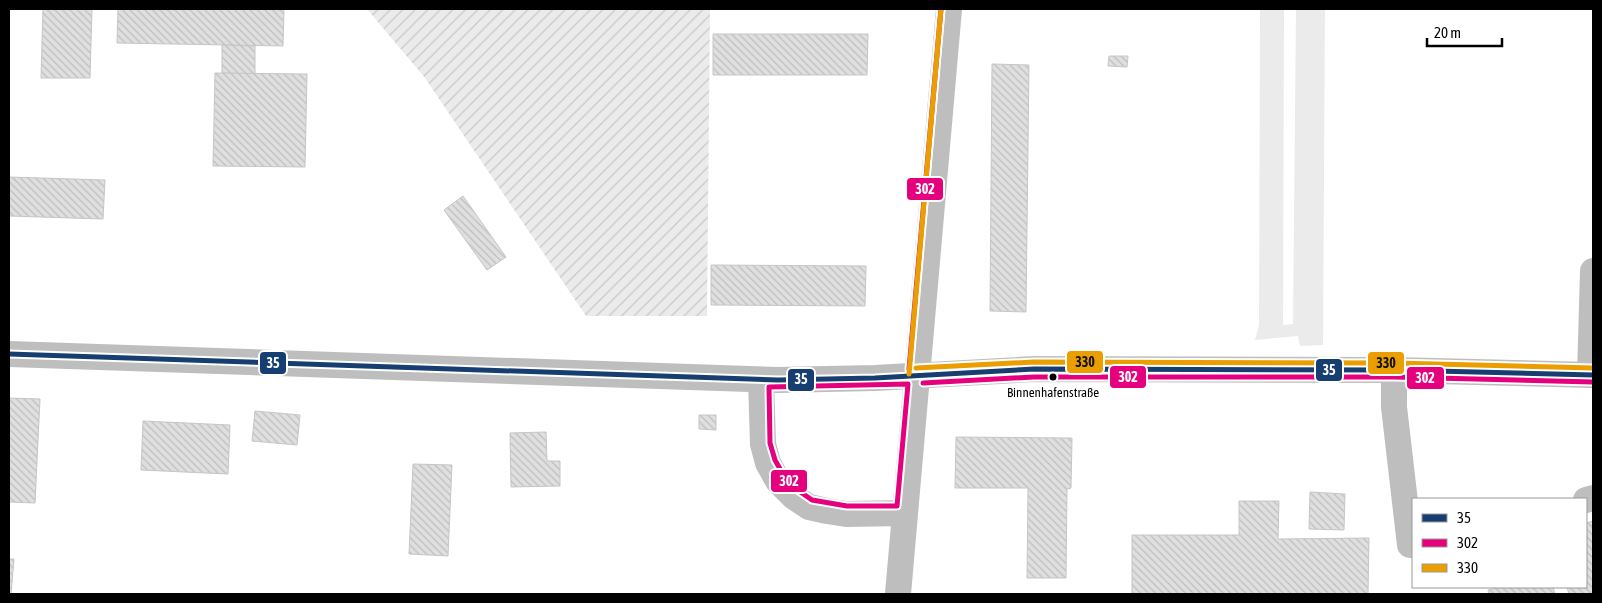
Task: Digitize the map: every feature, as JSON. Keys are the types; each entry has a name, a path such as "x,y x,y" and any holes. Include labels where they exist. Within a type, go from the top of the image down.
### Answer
{"street":[{"path":"898,594 949,9"},
{"path":"9,354 761,380 875,378 1034,370 1394,370 1592,375 1593,270"},
{"path":"1394,370 1394,407 1410,545 1412,544"},
{"path":"761,380 763,444 768,463 778,481 794,497 809,507 846,514 904,513"}],"shaded area":[{"path":"367,9 710,9 707,316 586,316 425,78"},
{"path":"1260,9 1284,9 1283,325 1293,324 1296,9 1325,9 1323,345 1300,346 1298,336 1255,340 1259,325"}],"building":[{"path":"43,9 92,9 90,78 41,78"},
{"path":"118,9 284,9 283,46 117,43"},
{"path":"713,34 868,34 867,75 713,75"},
{"path":"222,45 255,46 255,74 222,73"},
{"path":"1109,56 1128,56 1127,67 1108,66"},
{"path":"992,64 1029,65 1026,312 990,311"},
{"path":"215,73 307,74 305,167 213,166"},
{"path":"9,177 105,180 103,219 9,216"},
{"path":"463,196 506,257 487,270 444,210"},
{"path":"711,265 866,266 865,306 711,305"},
{"path":"9,398 40,399 35,503 9,502"},
{"path":"255,411 300,415 297,445 252,441"},
{"path":"699,415 716,415 716,430 699,429"},
{"path":"143,421 230,425 228,474 141,470"},
{"path":"546,432 547,461 560,461 560,486 511,487 510,433"},
{"path":"956,437 1072,438 1071,488 1067,489 1066,578 1027,578 1028,488 955,488"},
{"path":"413,464 452,465 448,556 409,554"},
{"path":"1310,492 1345,494 1344,530 1309,529"},
{"path":"1239,501 1279,501 1278,539 1369,538 1368,594 1132,594 1132,535 1239,535"},
{"path":"1593,521 1593,594 1569,594 1567,588 1587,588 1587,523"},
{"path":"9,559 14,559 11,594 9,594"},
{"path":"1498,588 1553,588 1555,594 1489,594 1488,590"}],"transit line":[{"name":"302","path":"909,369 941,9"},
{"name":"330","path":"909,374 941,9"},
{"name":"35","path":"9,354 778,380 875,378 1034,369 1394,370 1593,375"},
{"name":"330","path":"916,368 1034,362 1394,363 1593,368"},
{"name":"302","path":"923,383 1034,377 1394,377 1593,382"},
{"name":"302","path":"908,384 897,506 847,506 812,500 799,491 784,476 775,460 770,443 769,387 908,384"}],"place":[{"name":"Binnenhafenstraße","path":"1053,377"}]}
